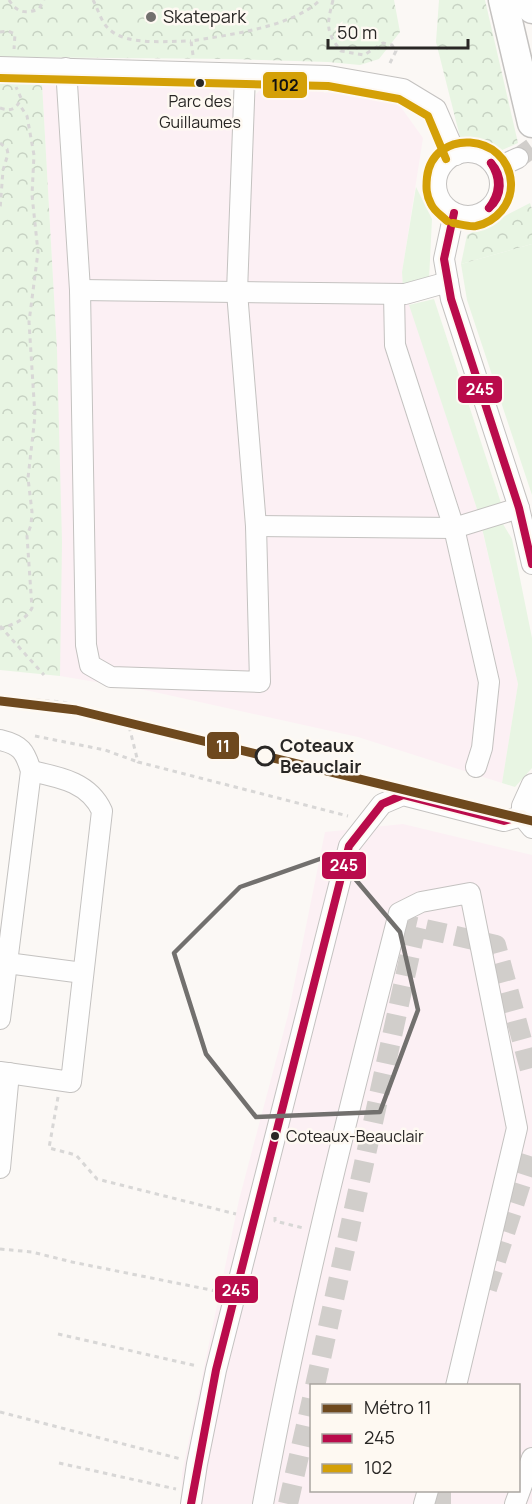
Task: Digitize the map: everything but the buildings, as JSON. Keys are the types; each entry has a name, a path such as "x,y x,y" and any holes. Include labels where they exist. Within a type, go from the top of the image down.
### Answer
{"highway":[{"path":"503,0 532,123"},
{"path":"530,0 532,9"}],"street":[{"path":"3,67 329,76 403,89 436,109 456,155"},
{"path":"66,68 80,291 86,645 90,664 111,677 260,682 256,526 237,292 245,74"},
{"path":"464,153 482,156 496,168 500,185 495,202 481,214 472,216 454,213 441,201 436,183 442,166 456,155 464,153"},
{"path":"496,168 518,158"},
{"path":"454,213 444,259 451,299 519,508 532,564"},
{"path":"80,291 405,294 448,282"},
{"path":"394,294 395,345 454,528 489,682 482,748 476,767"},
{"path":"256,526 454,528 519,508"},
{"path":"0,740 13,743 25,753 31,771 0,1019"},
{"path":"0,1168 4,1073 71,1082 102,811 87,790 80,786 65,778 31,771"},
{"path":"192,1498 216,1370 349,846 382,804 403,795 504,821 527,822 522,806 532,784"},
{"path":"263,1504 282,1396 318,1238 399,913 421,902 470,893 517,1128 456,1384"},
{"path":"7,963 83,973"},
{"path":"520,1490 532,1458"}],"path":[{"path":"9,0 14,9 29,13 39,9 44,0"},
{"path":"93,0 106,28 119,37 149,41 191,41 233,34 274,24 309,10 320,0"},
{"path":"333,0 329,15 329,36 341,51 364,55 383,44 392,45 396,51"},
{"path":"0,32 8,31 15,34 16,39 13,51 5,54 3,67"},
{"path":"191,41 195,73"},
{"path":"0,108 14,109 19,104 20,91 15,86"},
{"path":"19,104 27,116 34,155 32,195 38,252 29,322 34,416 28,478 32,512 27,536 32,608 20,621 1,628 44,675"},
{"path":"0,143 7,149 8,154 3,170 0,210"},
{"path":"0,697 62,702 191,734"},
{"path":"127,718 138,762"},
{"path":"28,735 105,750 138,762 369,821"},
{"path":"56,1080 58,1098 49,1148 76,1155 97,1179 255,1219"},
{"path":"261,1193 274,1196 275,1221 304,1228"},
{"path":"0,1249 32,1252 235,1295"},
{"path":"58,1334 216,1370"},
{"path":"0,1412 197,1464"},
{"path":"59,1463 192,1498"}],"highlighted area":[{"path":"334,854 400,932 418,1010 380,1112 256,1117 206,1054 174,953 240,887"}],"shaded area":[{"path":"42,83 54,83 57,89 75,88 76,83 87,83 88,87 94,86 94,83 214,84 223,86 229,92 233,103 244,104 253,104 254,96 260,90 268,87 318,88 324,93 338,90 398,103 423,138 402,272 403,285 478,512 518,684 502,783 358,737 150,691 60,676 57,350"},
{"path":"403,824 532,855 532,1504 181,1504 182,1473 239,1200 288,1015 325,832"}],"green space":[{"name":"Parc des Guillaumes","path":"0,0 394,0 400,32 379,59 360,65 232,59 0,57"},
{"path":"439,0 485,0 518,143 500,151 479,148 460,137 436,42"},
{"path":"0,83 42,83 57,350 62,542 60,676 0,670"},
{"path":"416,187 432,219 429,280 403,289 402,272"},
{"path":"530,203 532,244 461,264 467,235"},
{"path":"532,244 532,495 467,300 461,264"},
{"path":"434,299 501,503 478,512 409,305"},
{"path":"503,524 512,539 532,638 532,768 515,787 502,783 518,684 482,528"}],"tunnel":[{"path":"518,158 532,148"},
{"path":"315,1384 416,927 496,945 532,1077"},
{"path":"487,1289 532,1149"},
{"path":"288,1504 310,1408"},
{"path":"441,1492 441,1504"}],"metro line":[{"name":"11","path":"0,701 76,710 532,821"}],"transit line":[{"name":"102","path":"0,78 328,86 399,99 428,116 446,159"},
{"name":"102","path":"447,221 434,209 427,194 427,177 432,161 442,150 455,144 470,142 485,146 497,154 507,166 511,183 509,198 506,205 490,221 473,226 453,223"},
{"name":"245","path":"489,208 498,186 491,163"},
{"name":"245","path":"489,208 497,198 500,186 498,174 491,163"},
{"name":"245","path":"454,213 444,259 451,299 519,508 532,564"},
{"name":"245","path":"191,1504 216,1370 349,846 382,804 403,795 504,821 522,816"}],"place":[{"name":"Skatepark","path":"151,17"},
{"name":"Parc des Guillaumes","path":"200,83"},
{"name":"Coteaux Beauclair","path":"265,756"},
{"name":"Coteaux-Beauclair","path":"275,1136"}]}
